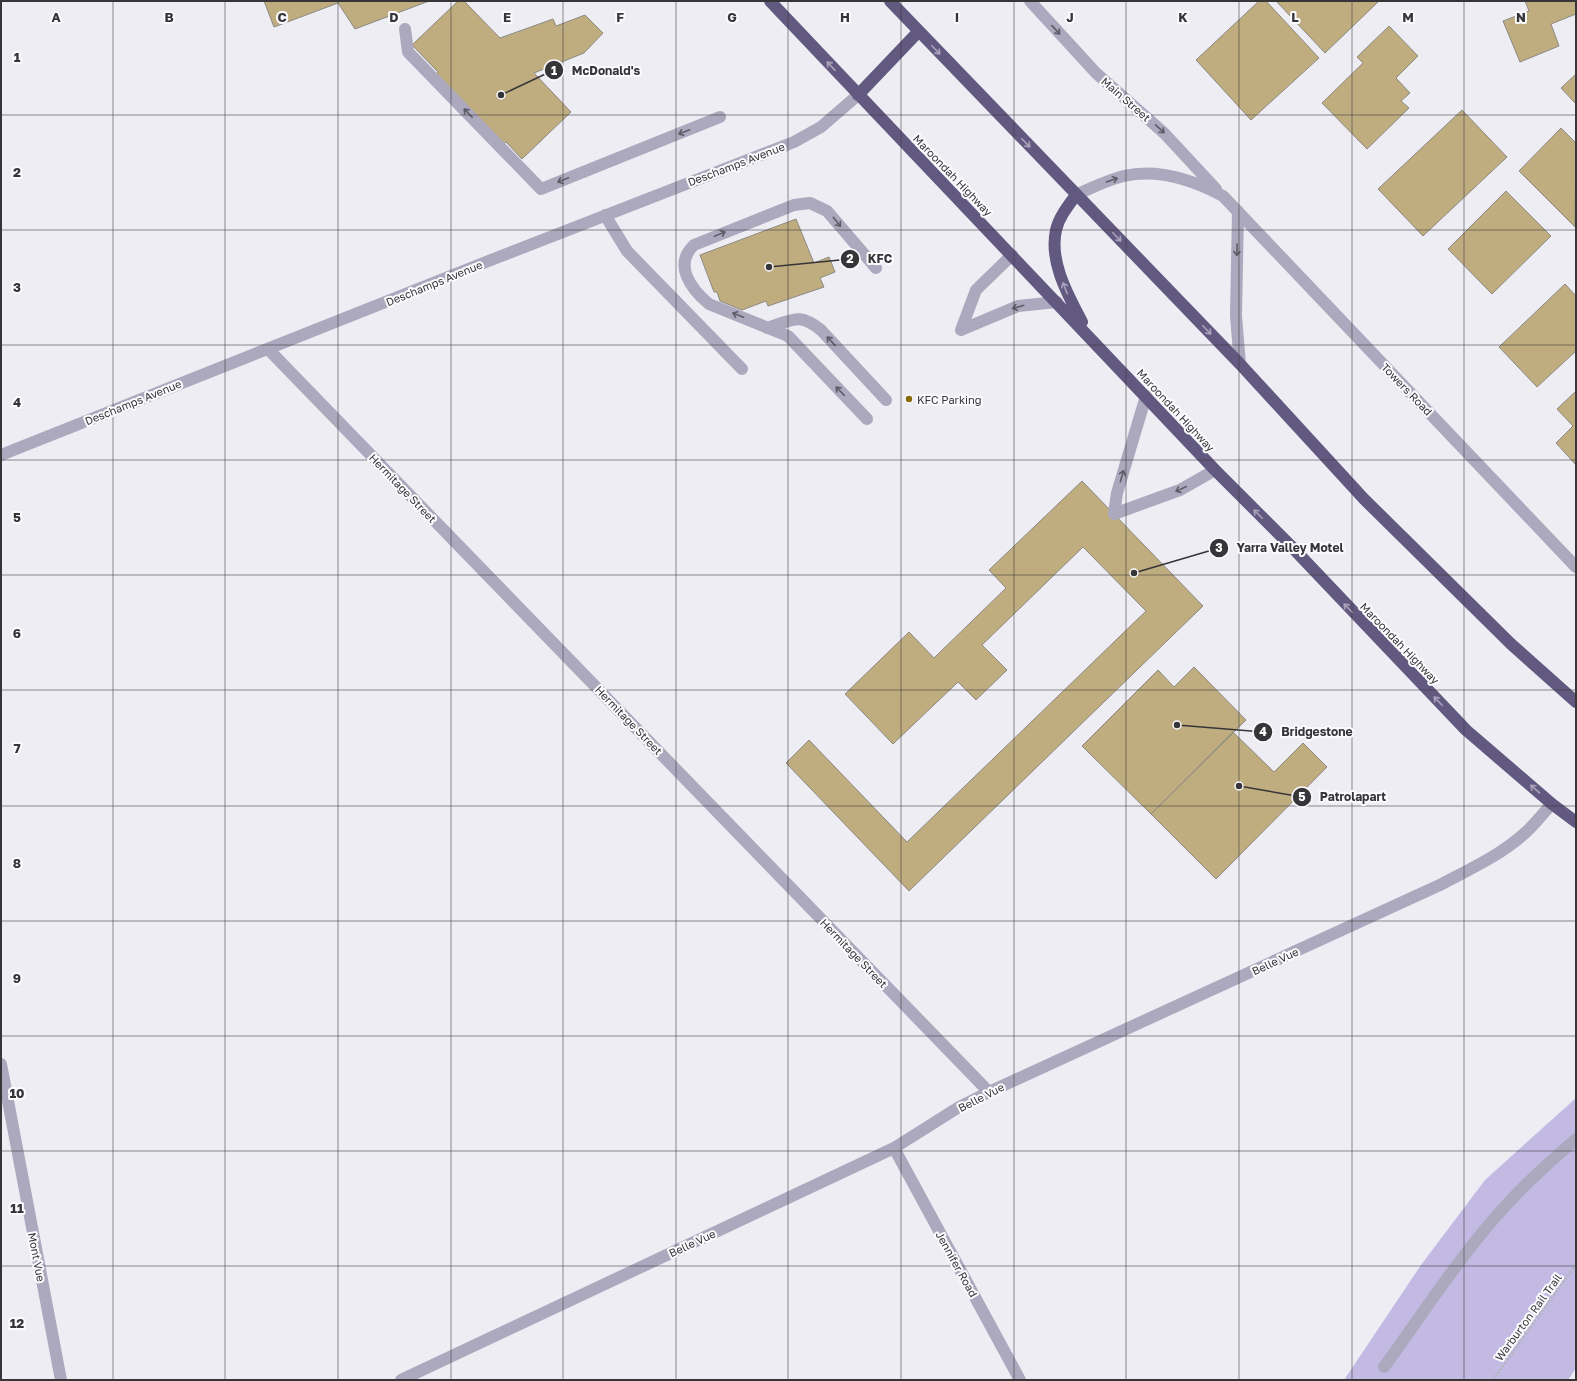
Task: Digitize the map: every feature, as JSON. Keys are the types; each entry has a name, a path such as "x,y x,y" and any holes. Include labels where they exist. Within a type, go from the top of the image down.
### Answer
{"highway":[{"name":"Maroondah Highway","path":"770,1 1215,470 1290,545 1466,730 1552,804 1576,822"},
{"path":"890,1 1240,364 1364,499 1511,644 1576,702"},
{"path":"858,95 919,31"},
{"path":"1076,195 1060,219 1056,231 1056,250 1064,285 1089,336"}],"street":[{"name":"Main Street","path":"1030,1 1096,73 1164,133 1238,211"},
{"path":"405,29 408,52 541,190 720,117"},
{"name":"Deschamps Avenue","path":"1,455 794,142 821,127 858,95"},
{"path":"1076,195 1123,176 1151,174 1193,181 1223,196"},
{"path":"866,419 788,336 709,304 686,277 684,261 689,250 694,245 794,205 810,203 827,211 876,268"},
{"path":"1238,211 1236,316 1240,364"},
{"name":"Towers Road","path":"1238,211 1576,567"},
{"path":"605,216 627,251 742,369"},
{"path":"1012,255 976,290 961,330 1018,306 1056,302"},
{"path":"767,328 798,318 813,324 886,400"},
{"name":"Hermitage Street","path":"268,349 989,1092"},
{"path":"1146,396 1117,492 1114,514 1180,490 1215,470"},
{"name":"Belle Vue","path":"401,1380 894,1148 959,1107 989,1092 1442,884 1490,859 1511,844 1525,833 1552,804"},
{"name":"Mont Vue","path":"1,1064 62,1380"},
{"path":"1384,1367 1474,1243 1508,1203 1576,1139"},
{"name":"Jennifer Road","path":"894,1148 1020,1380"}],"path":[{"name":"Warburton Rail Trail","path":"1493,1380 1576,1264"}],"shaded area":[{"path":"1576,1098 1576,1368 1568,1380 1344,1380 1421,1265 1485,1180"}],"building":[{"path":"264,1 429,1 355,29 338,3 274,27"},
{"path":"458,1 464,1 500,38 553,19 556,26 585,15 603,33 584,53 534,73 571,112 522,159 506,142 499,149 432,78 438,72 412,45"},
{"path":"1259,1 1266,1 1319,58 1251,120 1196,60"},
{"path":"1276,1 1379,1 1325,53"},
{"path":"1525,1 1576,1 1576,14 1551,24 1559,46 1520,62 1503,21 1529,11"},
{"path":"1389,26 1418,56 1396,78 1410,93 1401,101 1409,108 1367,149 1322,103 1363,63 1357,57"},
{"path":"1576,74 1576,104 1561,88"},
{"path":"1462,110 1507,157 1423,236 1378,189"},
{"path":"1561,128 1576,143 1575,227 1519,171"},
{"path":"1506,191 1551,236 1492,294 1448,249"},
{"path":"796,219 814,263 829,257 835,272 820,278 824,287 768,306 766,301 742,310 720,301 717,292 714,292 700,255"},
{"path":"1565,284 1576,296 1576,351 1537,387 1499,347"},
{"path":"1576,391 1576,465 1556,443 1573,426 1557,409"},
{"path":"1082,481 1203,606 909,891 786,763 809,740 907,842 1146,611 1083,547 982,645 1007,670 976,700 958,682 893,744 845,694 909,632 934,658 1006,588 989,570"},
{"path":"1194,667 1246,720 1151,814 1082,746 1158,670 1174,687"},
{"path":"1233,732 1274,772 1303,743 1327,767 1216,879 1151,814"}],"place":[{"name":"McDonald's","path":"501,95"},
{"name":"KFC","path":"769,267"},
{"name":"KFC Parking","path":"909,399"},
{"name":"Yarra Valley Motel","path":"1134,573"},
{"name":"Bridgestone","path":"1177,725"},
{"name":"Patrolapart","path":"1239,786"}]}
